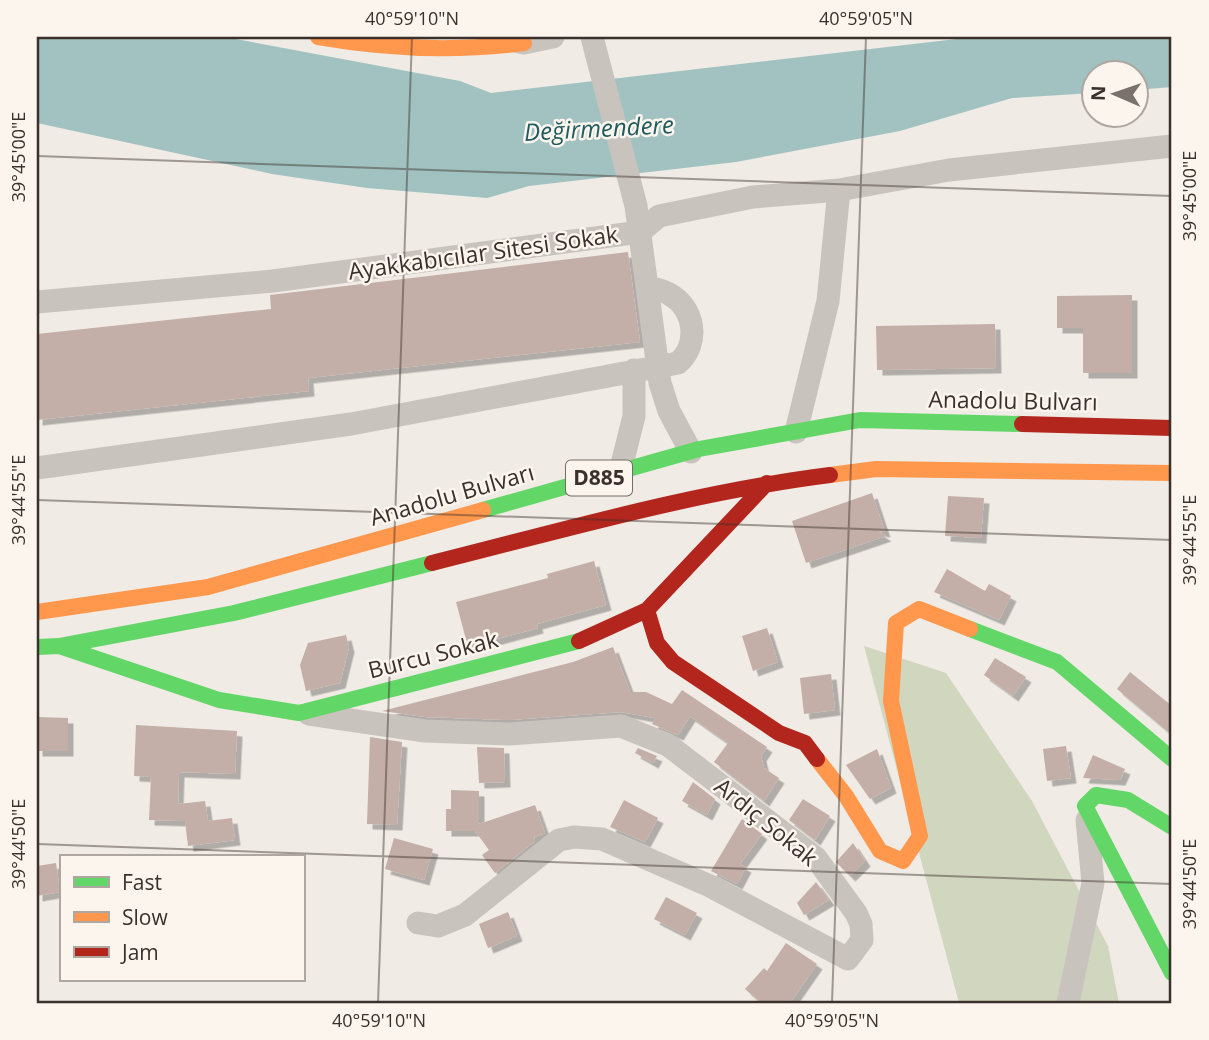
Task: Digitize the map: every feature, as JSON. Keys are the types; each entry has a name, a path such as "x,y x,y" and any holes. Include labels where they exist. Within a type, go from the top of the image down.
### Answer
{"main road":[{"path":"318,37 355,44 450,52 514,40"},
{"name":"Anadolu Bulvarı","path":"37,612 208,587 691,452 860,420 1172,428"},
{"name":"D885","path":"37,647 59,646 234,613 660,506 767,483 876,469 1172,473"},
{"name":"Burcu Sokak","path":"59,646 219,700 299,713 588,639 647,610 767,483"},
{"path":"647,610 657,643 673,662 779,733 805,743 846,796 880,851 902,861 920,836 891,701 896,623 919,609 1057,662 1172,760"},
{"path":"1172,827 1128,800 1096,795 1085,806 1172,973"}],"street":[{"path":"514,40 553,37"},
{"path":"593,39 636,206 658,366 669,411 691,452"},
{"name":"Ayakkabıcılar Sitesi Sokak","path":"37,302 273,281 640,232 660,216 753,197 839,190 949,170 1172,146"},
{"path":"796,432 828,301 839,190"},
{"path":"37,468 351,424 678,363 688,354 692,336 690,317 668,293 648,287"},
{"path":"620,472 634,416 634,370"},
{"name":"Ardıç Sokak","path":"299,713 425,731 509,734 621,726 657,740 668,745 816,859 856,913 861,924 862,940 848,959 698,881 603,839 575,837 559,840 465,915 438,926 418,923"},
{"path":"1068,1003 1093,883 1085,806"}],"green space":[{"path":"864,646 946,673 1032,801 1108,946 1119,1003 959,1003"}],"water":[{"name":"Değirmendere","path":"37,37 225,37 460,81 491,93 974,37 1172,37 1172,87 1150,89 1150,60 1080,60 1080,94 1012,98 900,131 736,162 529,186 487,198 367,188 272,174 37,123"}],"building":[{"path":"628,252 640,342 308,378 309,391 37,420 37,334 271,309 270,295"},
{"path":"1132,295 1132,373 1083,373 1083,328 1057,328 1057,296"},
{"path":"995,324 996,368 877,370 876,326"},
{"path":"872,493 885,532 878,531 886,536 806,563 792,521"},
{"path":"948,496 984,498 981,538 945,536"},
{"path":"594,561 606,605 537,624 538,628 468,647 456,602 548,578 547,574"},
{"path":"947,569 985,591 989,584 1011,596 999,620 934,592"},
{"path":"767,628 778,662 753,671 742,636"},
{"path":"346,635 349,647 340,683 306,691 300,665 308,643"},
{"path":"613,647 630,692 646,692 672,704 682,690 767,747 761,756 764,768 779,778 764,801 714,762 728,743 690,716 678,735 652,724 655,718 621,712 509,720 426,717 382,711 573,662"},
{"path":"995,658 1026,677 1013,696 984,675"},
{"path":"1130,672 1172,706 1172,735 1117,689"},
{"path":"831,674 835,710 804,714 800,678"},
{"path":"37,717 68,718 68,751 37,751"},
{"path":"136,725 237,731 235,774 179,772 178,804 205,801 208,821 232,818 235,840 188,846 185,821 149,820 151,777 134,776"},
{"path":"370,737 402,742 397,825 367,824"},
{"path":"1066,746 1071,778 1047,781 1043,749"},
{"path":"477,747 504,748 505,782 479,783"},
{"path":"638,748 657,756 653,763 635,753"},
{"path":"877,749 891,788 870,799 846,765"},
{"path":"1093,755 1125,769 1120,780 1083,778"},
{"path":"693,782 715,799 707,815 682,801"},
{"path":"451,790 479,791 479,824 535,805 545,833 534,837 535,841 495,873 482,855 489,850 475,831 446,831 446,809 451,809"},
{"path":"803,799 830,816 815,840 789,820"},
{"path":"624,800 658,818 645,842 610,827"},
{"path":"742,819 762,834 740,864 746,867 737,884 711,871"},
{"path":"394,838 433,849 424,880 385,869"},
{"path":"853,843 865,861 850,876 836,862"},
{"path":"56,863 60,892 37,896 37,866"},
{"path":"816,882 829,900 804,915 797,903"},
{"path":"666,897 697,913 685,935 654,919"},
{"path":"508,912 517,936 488,948 479,924"},
{"path":"786,943 817,964 790,1003 761,1003 745,989 764,968 767,971"}],"traffic: fast":[{"path":"483,510 699,449 860,420 1022,424"},
{"path":"37,647 59,646 234,613 432,563"},
{"path":"970,629 1057,662 1172,759"},
{"path":"59,646 219,700 299,713 579,641"},
{"path":"1172,827 1128,800 1096,795 1085,806 1172,973"}],"traffic: slow":[{"path":"318,37 421,48 472,48 524,43"},
{"path":"830,475 876,469 1172,473"},
{"path":"37,612 208,587 483,510"},
{"path":"817,759 846,796 880,851 903,861 920,836 891,701 896,623 919,609 970,629"}],"traffic: jam":[{"path":"1022,424 1172,428"},
{"path":"432,563 729,491 830,475"},
{"path":"579,641 647,610 767,483"},
{"path":"647,610 657,643 673,662 779,733 805,743 817,759"}]}
